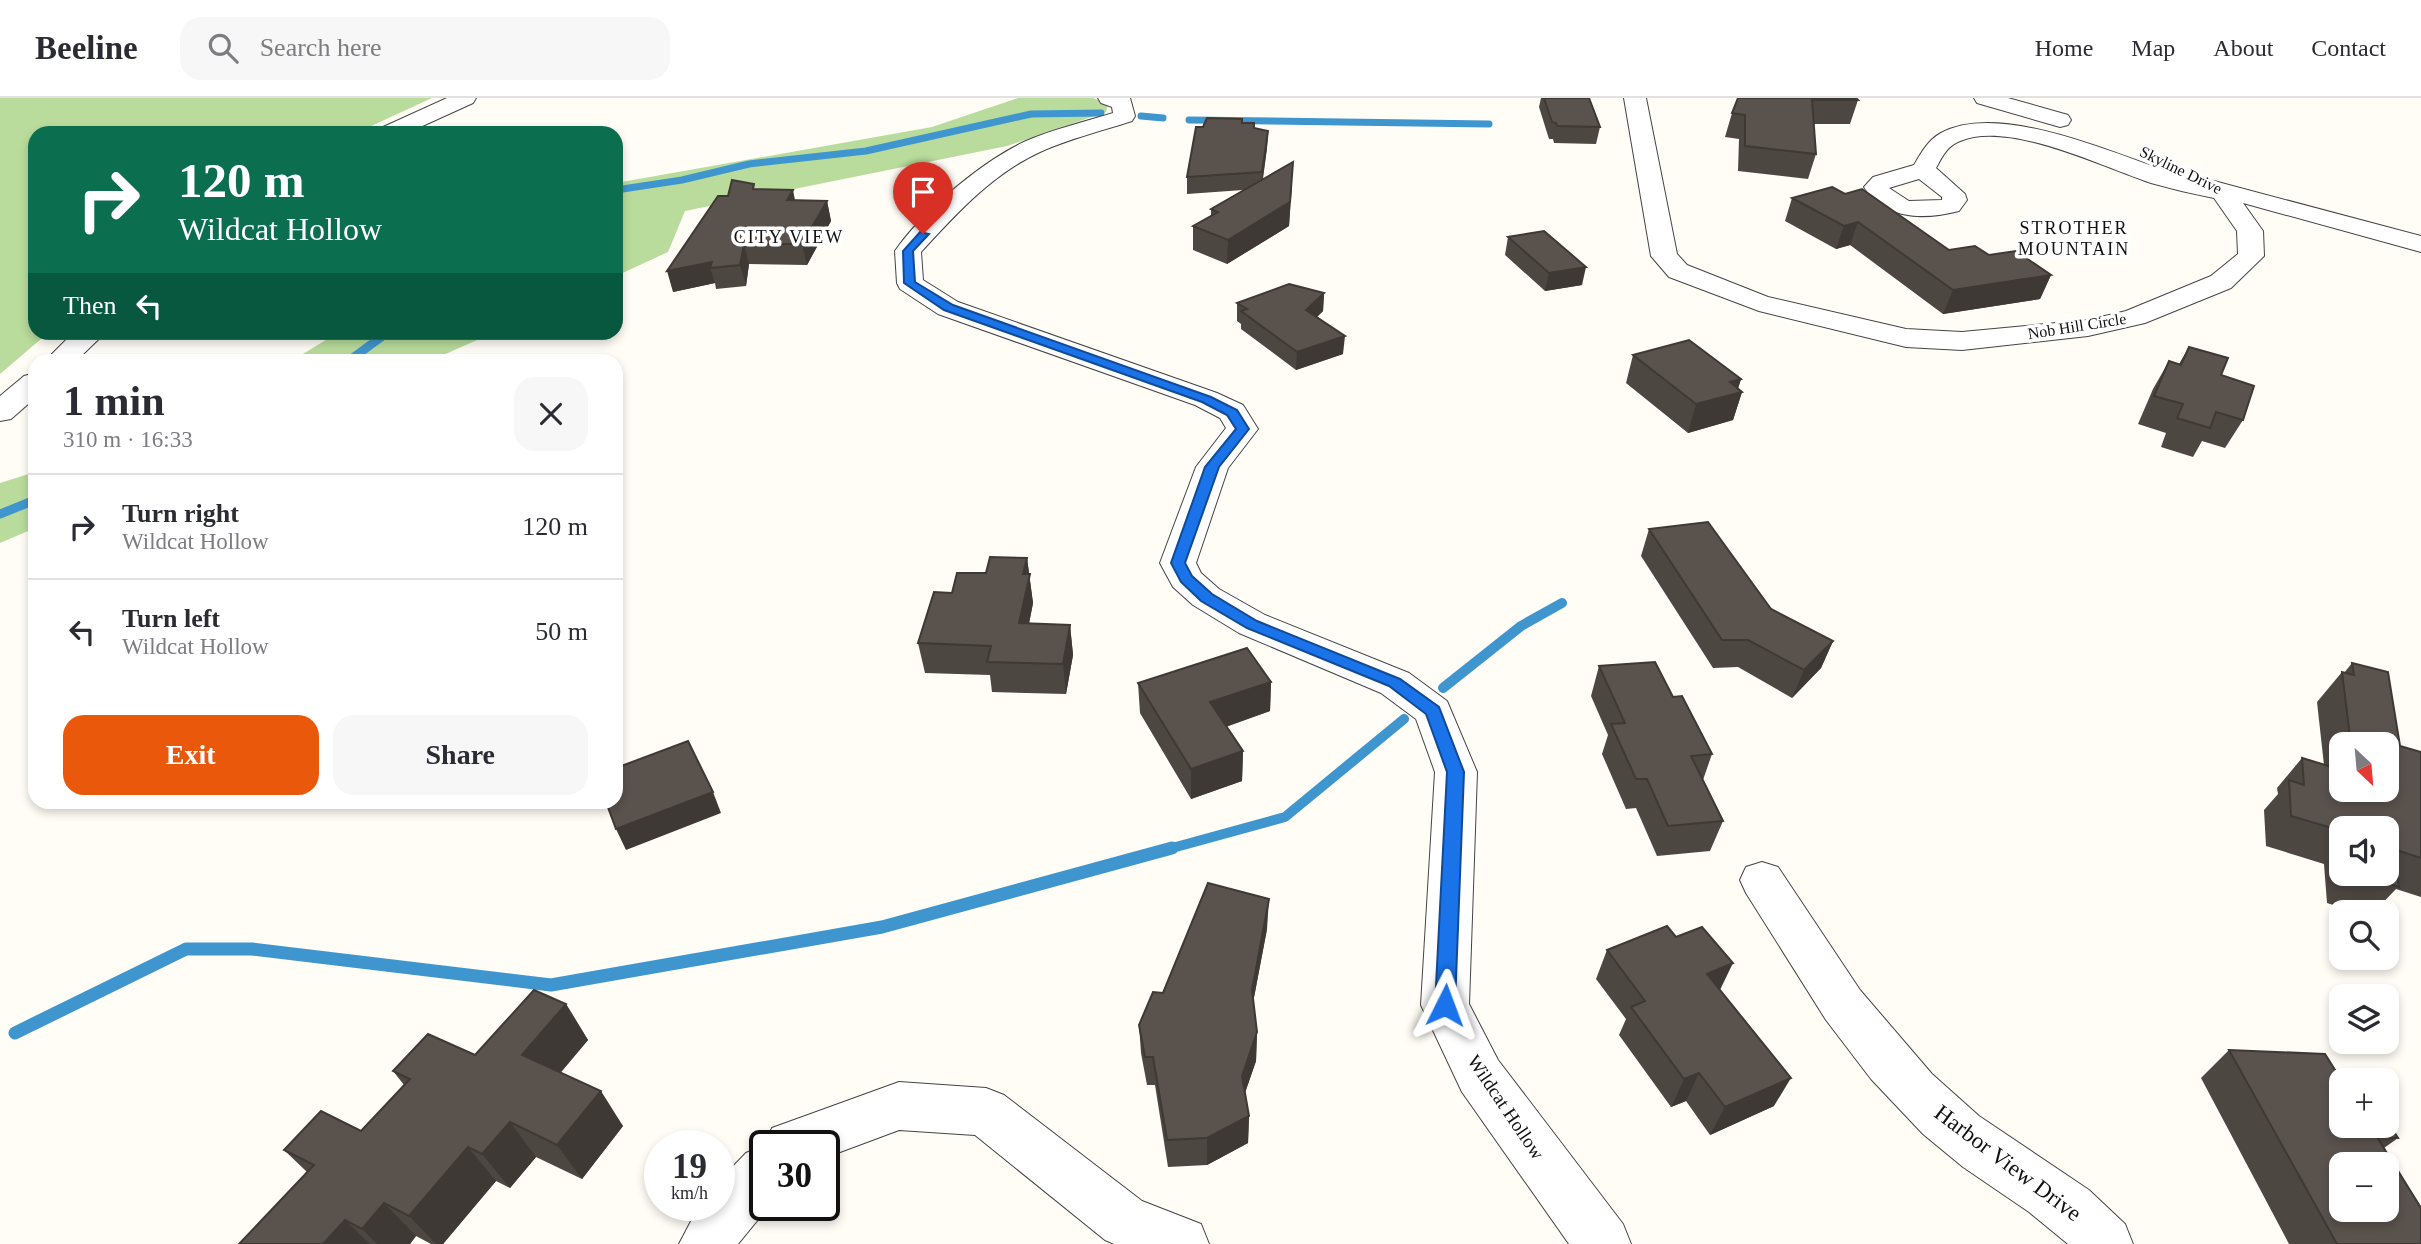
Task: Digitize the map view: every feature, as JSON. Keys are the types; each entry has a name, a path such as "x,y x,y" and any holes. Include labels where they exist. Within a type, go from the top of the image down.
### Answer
{"street":[{"path":"404,126 464,98"},
{"name":"Wildcat Hollow","path":"1108,98 1122,103 1124,116 1022,152 981,181 939,218 908,251 910,283 948,307 1206,399 1232,412 1242,429 1212,467 1178,563 1186,579 1206,597 1252,624 1395,682 1433,711 1456,772 1445,1005 1480,1076 1603,1244"},
{"name":"Nob Hill Circle","path":"1635,98 1664,256 1678,271 1759,303 1906,338 1962,341 2088,328 2135,317 2221,282 2251,256 2250,231 2222,192"},
{"name":"Skyline Drive","path":"1984,98 2035,111 2152,154 2222,192 2421,244"},
{"path":"1923,170 1934,149 1951,136 1968,130 1991,130 2017,132 2184,185 2222,192"},
{"path":"67,354 83,340"},
{"path":"0,412 28,388"},
{"name":"Harbor View Drive","path":"1762,880 1813,966 1861,1031 1942,1118 1997,1160 2089,1223 2105,1244"},
{"path":"834,1130 899,1106 986,1112 1125,1221 1181,1244"},
{"path":"707,1244 724,1216 749,1189"}],"green space":[{"path":"0,98 432,98 371,126 28,126 28,340 40,340 0,374"},
{"path":"1018,98 1093,98 1108,104 1106,112 1007,146 685,211 668,252 623,273 623,182 932,127"},
{"path":"326,340 477,340 446,354 303,354"},
{"path":"28,474 28,531 0,543 0,483"}],"building":[{"path":"1544,98 1589,98 1600,127 1557,126 1552,122"},
{"path":"1738,98 1858,100 1812,100 1816,154 1745,146 1745,115 1732,113"},
{"path":"1207,118 1242,119 1242,123 1254,123 1254,128 1268,131 1262,172 1187,177 1196,127 1203,127"},
{"path":"1293,162 1290,202 1228,240 1193,226 1218,212 1211,209"},
{"path":"732,180 754,184 753,189 793,190 787,200 827,201 802,244 744,244 740,265 710,268 712,262 667,271 718,196 728,196"},
{"path":"1832,187 1845,194 1862,189 1949,250 1975,246 1989,255 2016,251 2051,275 1953,290 1858,222 1844,226 1792,198"},
{"path":"1544,231 1586,267 1549,273 1508,237"},
{"path":"1289,284 1324,293 1306,310 1345,336 1297,352 1241,311 1247,309 1237,303"},
{"path":"1689,340 1741,379 1730,382 1742,392 1696,404 1633,355"},
{"path":"2189,347 2228,358 2221,375 2254,386 2243,420 2216,412 2210,428 2177,418 2183,404 2154,396 2169,361 2181,365"},
{"path":"1708,522 1771,609 1833,641 1804,670 1748,640 1722,640 1649,529"},
{"path":"990,557 1027,558 1023,574 1030,574 1019,623 1070,625 1063,664 987,662 991,646 918,643 934,592 952,593 957,573 986,573"},
{"path":"1247,648 1271,682 1210,702 1243,751 1191,769 1138,683"},
{"path":"1655,662 1673,697 1682,696 1712,754 1691,756 1723,821 1668,826 1647,779 1636,779 1611,724 1625,723 1599,666"},
{"path":"2352,663 2388,672 2398,732 2350,732 2342,672 2354,675"},
{"path":"2399,740 2400,746 2421,752 2421,858 2399,851 2399,816 2329,816 2329,827 2291,816 2289,780 2304,785 2302,758 2329,766 2329,802 2399,802"},
{"path":"688,741 713,792 616,829 609,809 623,809 623,765"},
{"path":"1208,883 1269,899 1252,990 1257,1032 1242,1076 1249,1116 1207,1138 1167,1140 1153,1057 1145,1057 1139,1025 1153,992 1163,993"},
{"path":"1667,926 1676,937 1702,927 1733,963 1707,974 1791,1078 1725,1107 1699,1073 1684,1079 1631,1007 1645,1001 1607,950"},
{"path":"534,990 566,1004 522,1055 601,1091 557,1145 510,1122 482,1154 468,1147 409,1216 384,1203 362,1229 345,1220 323,1244 239,1244 314,1165 284,1150 321,1111 361,1131 410,1079 393,1071 428,1034 475,1055"},
{"path":"2229,1050 2325,1054 2334,1068 2329,1068 2329,1138 2378,1138 2386,1152 2329,1152 2329,1222 2399,1222 2399,1172 2421,1208 2421,1244 2337,1244"}],"waterway":[{"path":"623,189 682,180 749,164 866,151 1031,114 1101,113"},
{"path":"1141,116 1163,118"},
{"path":"1189,120 1489,124"},
{"path":"358,354 377,340"},
{"path":"0,514 28,503"},
{"path":"1443,688 1521,626 1562,603"},
{"path":"1165,850 1285,817 1404,719"},
{"path":"15,1033 186,949 252,949 551,985 882,927 1172,848"}],"district":[{"name":"CITY VIEW","path":"789,237"},
{"name":"STROTHER MOUNTAIN","path":"2074,238"}],"route":[{"path":"923,234 908,251 910,283 948,307 1206,399 1232,412 1242,429 1212,467 1178,563 1186,579 1206,597 1252,624 1395,682 1433,711 1456,772 1445,1005"}]}
